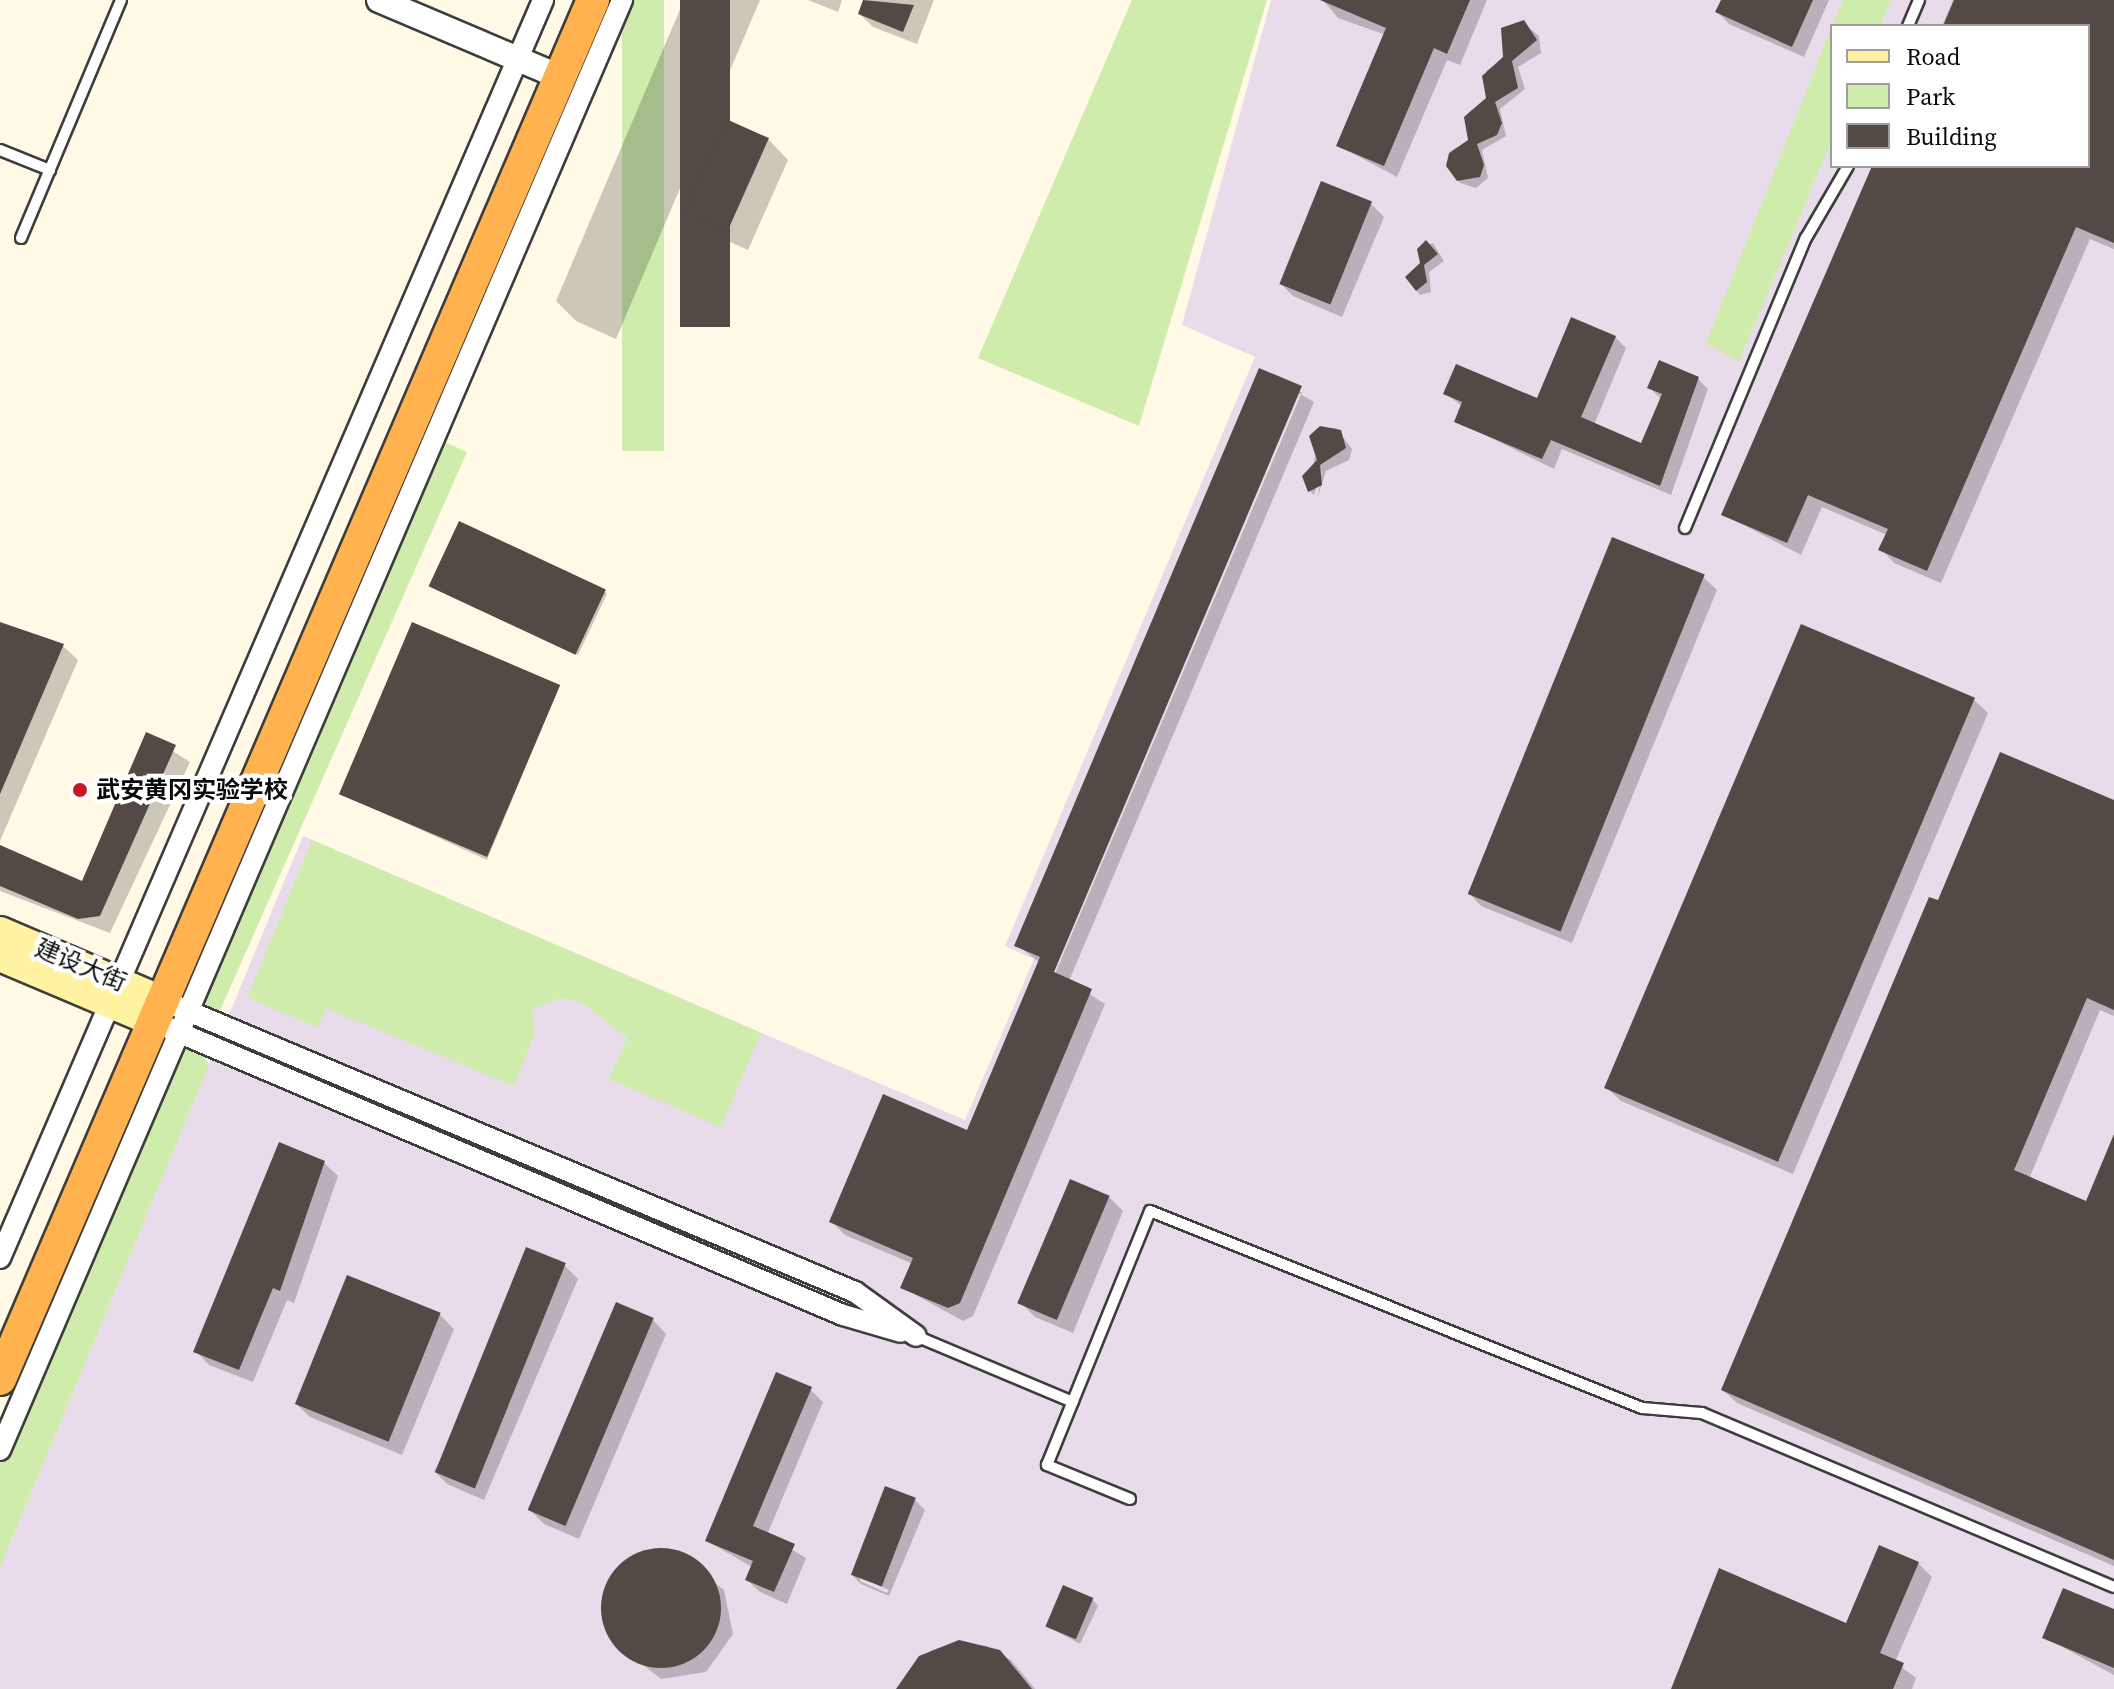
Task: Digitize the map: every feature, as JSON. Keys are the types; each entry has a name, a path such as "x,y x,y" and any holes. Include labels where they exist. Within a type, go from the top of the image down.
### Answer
{"highway":[{"path":"0,1379 148,1007 570,0"},
{"path":"539,68 593,0"},
{"path":"0,1325 148,1007"}],"main road":[{"name":"建设大街","path":"0,931 148,1007"},
{"name":"建设大街","path":"0,957 148,1007"}],"street":[{"path":"379,0 539,68 543,0"},
{"path":"0,1258 148,1007 622,0"},
{"path":"148,1007 843,1315 916,1336"},
{"path":"0,1450 148,1007"}],"lane":[{"path":"21,238 121,0"},
{"path":"1909,24 1919,0"},
{"path":"0,150 50,170"},
{"path":"1685,528 1806,238 1847,168"},
{"path":"1130,1499 1047,1465 1150,1211 1642,1408 1702,1413 2114,1587"},
{"path":"916,1336 1073,1402"}],"shaded area":[{"path":"1271,0 2114,0 2114,1689 0,1689 0,1568 303,836 965,1120 1034,959 1005,946 1255,357 1182,325"}],"green space":[{"path":"622,0 664,0 664,451 622,451"},
{"path":"1132,0 1267,0 1139,426 978,358"},
{"path":"1843,0 1891,0 1881,24 1833,24"},
{"path":"1830,31 1830,145 1739,362 1706,343"},
{"path":"434,437 467,452 215,1022 193,996"},
{"path":"312,840 761,1033 721,1127 609,1079 627,1038 580,1001 560,998 532,1009 535,1032 514,1086 326,1008 318,1027 247,998"},
{"path":"189,1037 209,1065 0,1568 0,1455 170,1049"}],"building":[{"path":"680,0 730,0 730,327 680,327"},
{"path":"863,0 914,5 903,32 858,14"},
{"path":"1320,0 1470,0 1447,54 1434,48 1384,166 1336,146 1386,28"},
{"path":"1721,0 1813,0 1792,47 1715,12"},
{"path":"1954,0 2114,0 2114,243 2076,227 1927,571 1878,550 1888,529 1808,495 1787,543 1721,515 1871,168 2090,168 2090,24 1944,24"},
{"path":"1524,20 1537,40 1512,61 1518,88 1495,102 1502,123 1497,135 1477,144 1484,165 1480,177 1457,181 1446,166 1449,153 1468,140 1464,117 1486,98 1482,76 1503,57 1501,28"},
{"path":"726,119 769,138 727,231 685,212"},
{"path":"1321,181 1372,202 1330,305 1279,284"},
{"path":"1426,240 1438,254 1424,265 1427,282 1416,291 1405,277 1420,263 1417,249"},
{"path":"1571,317 1616,336 1581,417 1641,443 1662,394 1647,388 1659,360 1699,377 1660,486 1551,440 1542,459 1454,422 1462,402 1443,394 1456,364 1537,398"},
{"path":"1259,368 1302,386 1054,972 1092,989 960,1303 948,1308 900,1288 913,1258 829,1222 883,1094 967,1130 1040,957 1014,946"},
{"path":"1320,426 1341,430 1346,448 1320,465 1322,485 1308,492 1302,476 1317,460 1309,436"},
{"path":"459,521 606,589 575,655 429,586"},
{"path":"1612,537 1705,574 1560,931 1468,894"},
{"path":"0,622 64,644 0,794"},
{"path":"412,622 560,685 487,857 339,794"},
{"path":"1801,624 1975,698 1778,1162 1604,1088"},
{"path":"146,732 176,745 100,916 78,919 0,886 0,845 82,881"},
{"path":"2000,752 2114,800 2114,1010 2087,998 2014,1170 2086,1201 2114,1134 2114,1560 1721,1390 1929,897 1938,900"},
{"path":"279,1142 325,1161 280,1291 273,1288 239,1370 193,1352"},
{"path":"1070,1179 1110,1196 1057,1320 1017,1303"},
{"path":"526,1247 566,1263 475,1488 435,1472"},
{"path":"347,1275 441,1313 389,1442 295,1404"},
{"path":"616,1302 654,1318 565,1526 528,1510"},
{"path":"776,1372 812,1387 753,1526 795,1544 774,1592 745,1580 753,1561 705,1541"},
{"path":"885,1486 916,1498 882,1587 851,1575"},
{"path":"1879,1545 1919,1562 1880,1653 1904,1663 1893,1689 1671,1689 1719,1568 1846,1623"},
{"path":"661,1548 684,1553 703,1566 716,1585 721,1608 716,1631 703,1650 684,1663 661,1668 638,1663 619,1650 606,1631 601,1608 606,1585 619,1566 638,1553"},
{"path":"1063,1585 1093,1598 1076,1639 1045,1626"},
{"path":"2063,1588 2114,1609 2114,1668 2042,1638"},
{"path":"959,1640 1000,1650 1032,1689 896,1689 919,1656"}],"place":[{"name":"武安黄冈实验学校","path":"80,790"}]}
